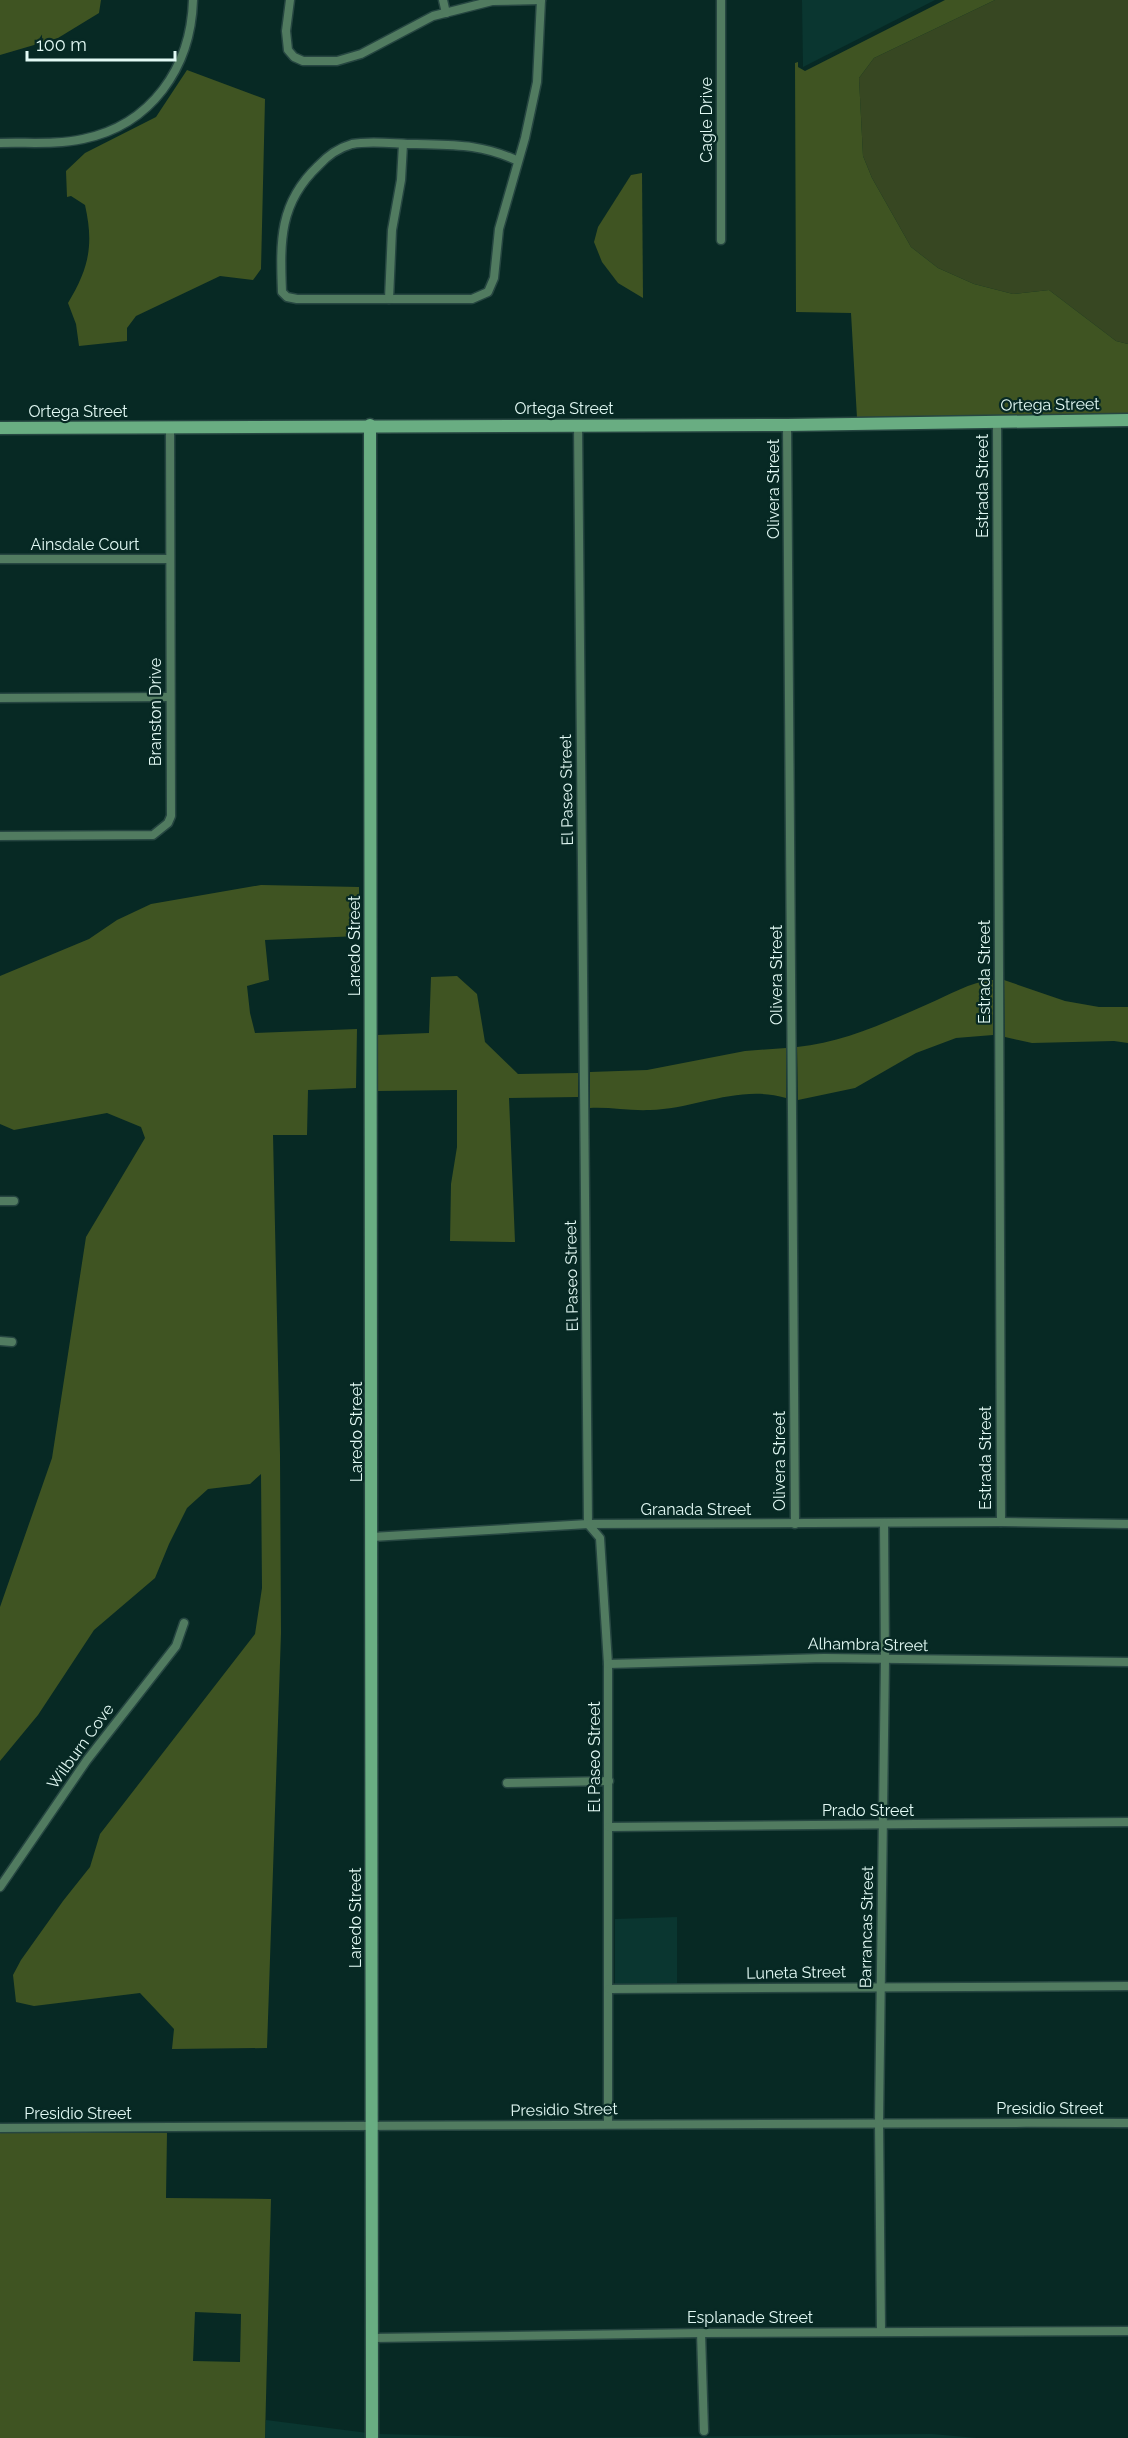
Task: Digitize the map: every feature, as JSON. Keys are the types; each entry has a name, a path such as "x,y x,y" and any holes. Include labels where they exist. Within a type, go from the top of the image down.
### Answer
{"street":[{"path":"0,143 81,140 105,133 141,113 167,86 176,71 189,39 193,0"},
{"path":"290,0 285,41 294,57 303,61 347,59 418,22 492,0 541,0 542,21 537,82 518,161 499,228 494,278 488,292 472,299 287,297 282,292 284,222 292,196 330,154 355,143 477,146 496,150 518,161"},
{"path":"443,0 446,13"},
{"name":"Cagle Drive","path":"721,0 721,240"},
{"path":"389,299 392,230 403,144"},
{"name":"Ortega Street","path":"0,428 1128,420"},
{"name":"Estrada Street","path":"997,422 1000,1522"},
{"name":"Olivera Street","path":"787,424 795,1524"},
{"name":"Laredo Street","path":"370,425 372,2438"},
{"name":"El Paseo Street","path":"578,425 588,1524 600,1538 608,1664 608,2123"},
{"name":"Branston Drive","path":"0,836 153,835 163,829 171,816 170,427"},
{"name":"Ainsdale Court","path":"0,559 169,559"},
{"path":"0,698 170,697"},
{"path":"0,1201 14,1201"},
{"path":"0,1341 12,1342"},
{"name":"Granada Street","path":"372,1537 588,1524 1000,1522 1128,1524"},
{"name":"Barrancas Street","path":"881,2331 879,2122 885,1659 884,1523"},
{"name":"Wilburn Cove","path":"0,1887 87,1760 176,1646 184,1623"},
{"name":"Alhambra Street","path":"608,1664 824,1658 1128,1662"},
{"path":"507,1783 609,1781"},
{"name":"Prado Street","path":"609,1827 1128,1822"},
{"name":"Luneta Street","path":"609,1989 1128,1986"},
{"name":"Presidio Street","path":"0,2128 372,2127 608,2123 1128,2123"},
{"name":"Esplanade Street","path":"372,2338 881,2331 1128,2331"},
{"path":"701,2333 704,2431"}],"shaded area":[{"path":"802,0 935,0 803,67"},
{"path":"995,0 1128,0 1128,344 1116,341 1049,290 1013,294 974,284 938,268 911,247 872,178 863,156 859,78 874,58"},
{"path":"677,1917 677,1983 615,1984 615,1919"},
{"path":"266,2420 368,2433 368,2438 265,2438"},
{"path":"379,2434 542,2438 379,2438"},
{"path":"932,2434 977,2438 542,2438"}],"green space":[{"path":"0,0 101,0 99,13 58,38 0,55"},
{"path":"945,0 995,0 874,58 859,78 863,156 872,178 911,247 938,268 974,284 1013,294 1049,290 1116,341 1128,344 1128,415 857,418 851,313 796,312 795,63 798,62 798,67 805,71"},
{"path":"187,70 265,99 261,269 253,280 220,276 136,316 127,328 127,341 79,346 76,324 68,303 85,267 89,232 85,205 71,196 67,197 66,171 85,153 156,117"},
{"path":"642,173 643,298 618,283 602,262 594,242 598,227 631,175"},
{"path":"261,885 359,887 359,936 265,940 269,980 247,986 255,1033 357,1029 356,1088 308,1090 307,1135 273,1135 280,1455 281,1633 267,2048 172,2049 174,2029 140,1993 34,2006 16,2002 13,1975 63,1901 90,1867 100,1834 255,1634 262,1588 261,1474 250,1484 208,1489 187,1508 155,1578 94,1630 38,1715 0,1761 0,1607 52,1458 86,1237 145,1138 141,1127 107,1113 14,1130 0,1124 0,976 89,939 117,920 151,904"},
{"path":"457,976 477,994 485,1042 518,1074 578,1073 578,1097 509,1098 515,1242 450,1241 451,1184 457,1147 457,1090 377,1091 377,1035 429,1033 431,977"},
{"path":"993,980 993,1035 956,1038 916,1053 855,1088 798,1100 797,1047 831,1041 864,1031 968,986"},
{"path":"1004,980 1065,1001 1099,1007 1128,1007 1128,1043 1114,1041 1032,1043 1005,1037"},
{"path":"786,1048 786,1098 769,1094 752,1094 735,1095 667,1109 590,1108 590,1072 647,1070 745,1051"},
{"path":"0,2133 167,2133 166,2198 271,2199 265,2438 0,2438","holes":["195,2312 241,2314 240,2362 193,2361"]}]}
